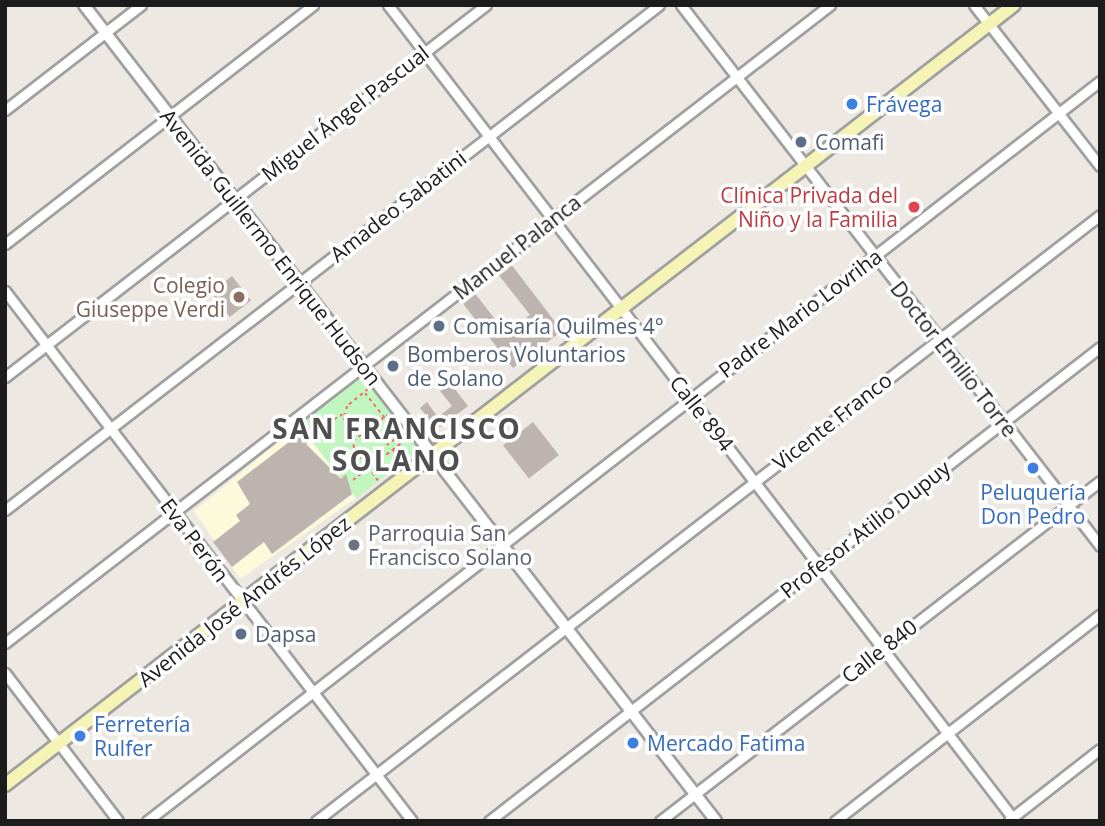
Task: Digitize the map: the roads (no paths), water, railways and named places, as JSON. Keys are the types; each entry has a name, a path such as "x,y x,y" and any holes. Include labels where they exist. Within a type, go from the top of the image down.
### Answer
{"main road":[{"name":"Avenida José Andrés López","path":"5,785 1014,5"}],"street":[{"name":"Avenida Guillermo Enrique Hudson","path":"84,5 716,821"},
{"path":"5,110 141,5"},
{"path":"5,244 313,5"},
{"name":"Calle 894","path":"388,5 950,733 1011,820"},
{"name":"Miguel Ángel Pascual","path":"5,377 486,5"},
{"name":"Amadeo Sabatini","path":"5,510 659,5"},
{"name":"Doctor Emilio Torre","path":"681,5 1100,546"},
{"name":"Manuel Palanca","path":"5,643 830,5"},
{"path":"974,5 1100,166"},
{"name":"Padre Mario Lovriha","path":"147,821 500,544 1100,81"},
{"name":"Vicente Franco","path":"316,821 1100,215"},
{"name":"Eva Perón","path":"5,291 310,692 412,821"},
{"name":"Profesor Atilio Dupuy","path":"489,821 1100,348"},
{"name":"Calle 840","path":"660,821 1100,481"},
{"path":"835,821 1100,615"},
{"path":"5,673 118,821"},
{"path":"1011,820 1100,749"}],"place":[{"name":"Frávega","path":"852,104"},
{"name":"Comafi","path":"801,142"},
{"name":"Clínica Privada del Niño y la Familia","path":"914,207"},
{"name":"Colegio Giuseppe Verdi","path":"239,297"},
{"name":"Comisaría Quilmes 4°","path":"439,326"},
{"name":"Bomberos Voluntarios de Solano","path":"393,366"},
{"name":"Peluquería Don Pedro","path":"1033,468"},
{"name":"Parroquia San Francisco Solano","path":"354,545"},
{"name":"Dapsa","path":"241,634"},
{"name":"Ferretería Rulfer","path":"80,736"},
{"name":"Mercado Fatima","path":"633,743"}],"district":[{"name":"SAN FRANCISCO SOLANO","path":"397,444"}]}
